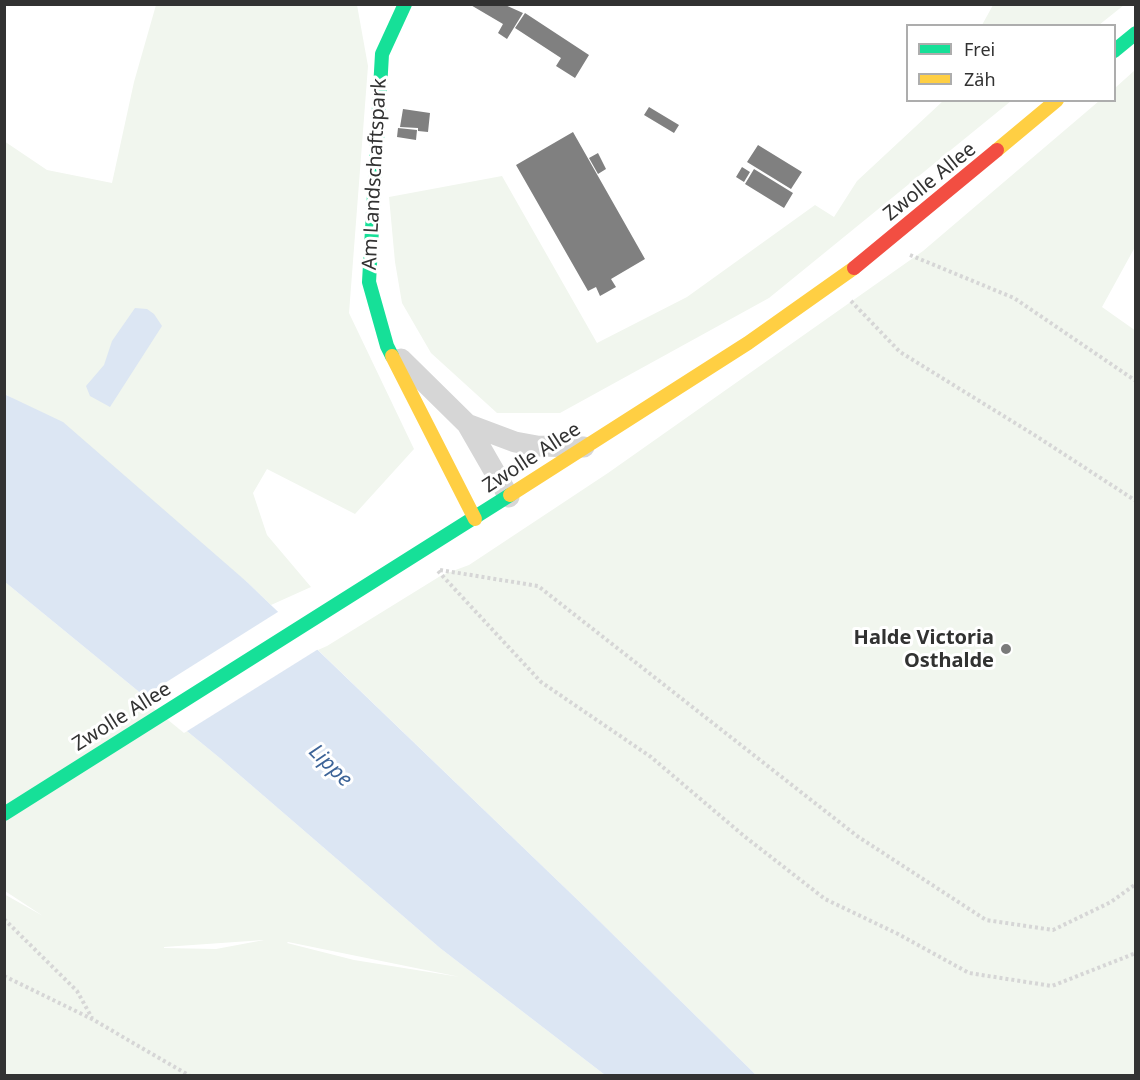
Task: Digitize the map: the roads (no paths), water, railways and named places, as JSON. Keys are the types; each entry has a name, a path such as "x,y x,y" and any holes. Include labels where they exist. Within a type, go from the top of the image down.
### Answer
{"street":[{"name":"Am Landschaftspark","path":"405,4 382,54 369,282 387,346 475,519"},
{"path":"1116,49 1136,33"},
{"name":"Zwolle Allee","path":"4,814 475,519 748,343 885,244 1055,102"},
{"path":"387,346 467,424 509,497"},
{"path":"467,424 515,442 537,446 584,447"}],"water":[{"path":"135,308 147,309 154,314 162,326 110,407 90,396 86,386 104,365 112,341"},
{"name":"Lippe","path":"4,394 63,422 247,582 756,1075 605,1075 440,948 221,759 5,582"}],"place":[{"name":"Halde Victoria Osthalde","path":"1006,649"}]}
